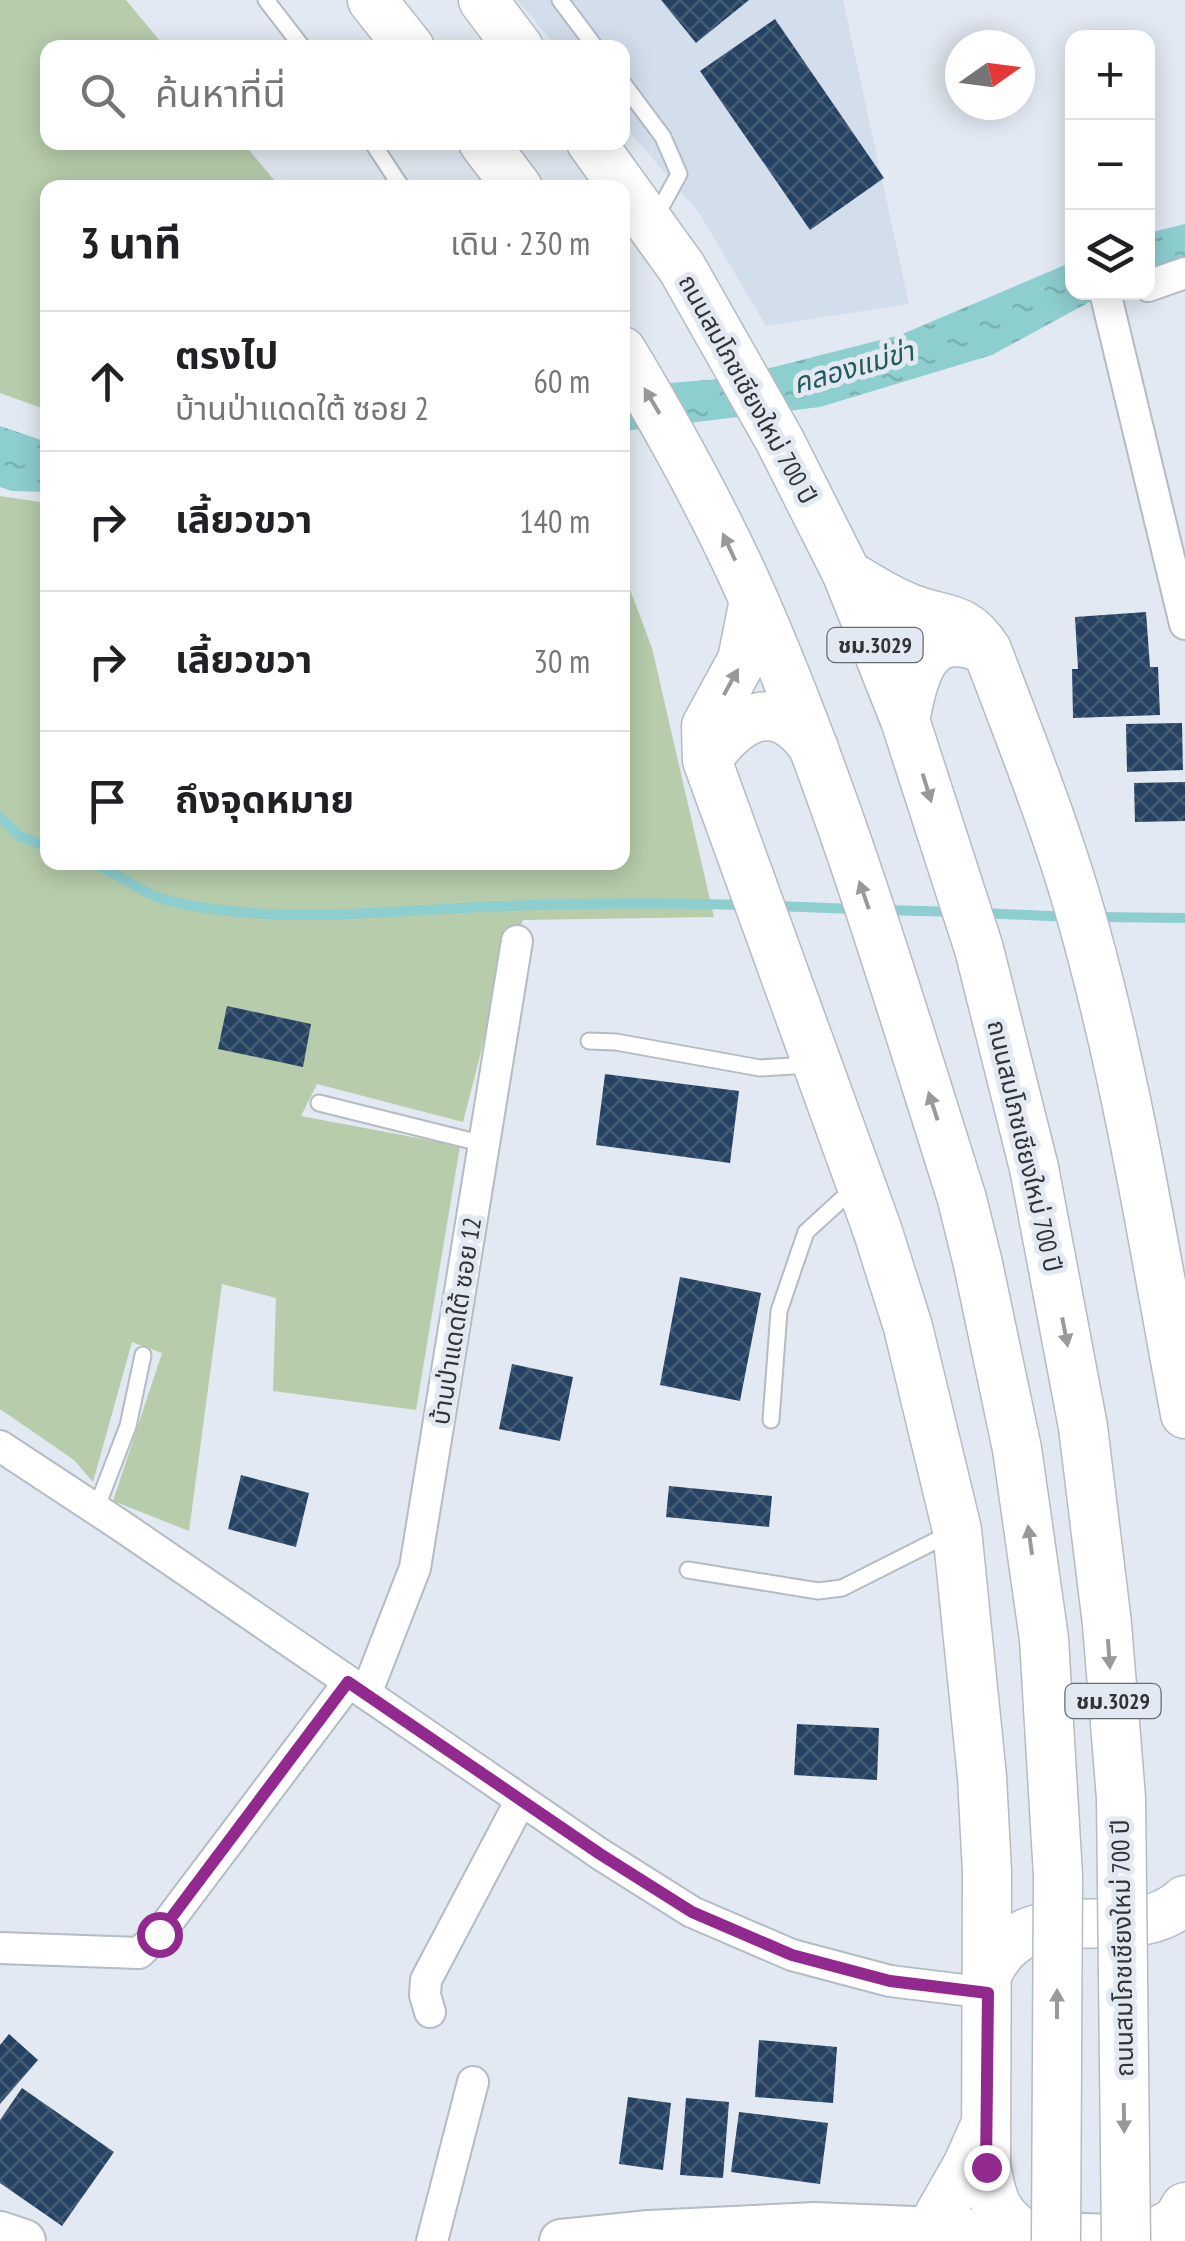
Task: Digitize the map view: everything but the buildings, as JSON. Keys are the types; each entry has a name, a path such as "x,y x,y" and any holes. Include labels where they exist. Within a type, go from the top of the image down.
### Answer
{"main road":[{"path":"372,0 404,40"},
{"path":"483,0 513,40"},
{"path":"489,150 512,180"},
{"name":"ถนนสมโภชเชียงใหม่ 700 ปี","path":"596,150 619,180"},
{"name":"ถนนสมโภชเชียงใหม่ 700 ปี","path":"630,195 682,268 780,441 847,574 905,720 978,950 1034,1168 1083,1427 1107,1624 1152,2240"},
{"name":"ชม.3029","path":"630,364 682,452 754,600 814,748 962,1198 978,1264 1017,1448 1044,1639 1058,1876 1041,2238"},
{"path":"847,574 910,608 963,622 987,650 1065,862 1087,936 1134,1134 1185,1414"},
{"path":"754,600 742,660 706,726 707,760 818,1064 908,1327 957,1530 982,1777 987,1872 986,2167 994,2203 1005,2221 1041,2238"},
{"path":"905,720 918,666 932,650 959,642 987,650"},
{"path":"707,760 738,724 759,718 783,719 796,726 814,748"},
{"path":"987,1872 1028,1910 1058,1922 1138,1922 1174,1910 1185,1900"},
{"path":"988,1983 997,1954 1010,1943 1058,1922"},
{"path":"1138,1922 1185,1946"},
{"path":"931,2228 967,2166 984,2127"},
{"path":"1152,2240 1176,2221 1185,2208"}],"street":[{"path":"1155,284 1185,274"},
{"path":"1107,302 1185,624"},
{"name":"บ้านป่าแดดใต้ ซอย 12","path":"0,1948 138,1953 159,1934 357,1688 415,1568 517,941"},
{"path":"0,1446 692,1912 792,1955 890,1981 988,1983"},
{"path":"430,2012 426,1980 521,1800"},
{"path":"432,2241 473,2082"},
{"path":"561,2241 814,2224 931,2228 1041,2238 1152,2240"},
{"path":"0,2234 24,2241"}],"lane":[{"path":"266,0 297,40"},
{"path":"560,0 590,40"},
{"path":"630,92 664,137 679,174 652,224"},
{"path":"377,150 397,180"},
{"path":"589,1041 616,1042 760,1068 818,1064"},
{"path":"319,1102 484,1144"},
{"path":"771,1420 779,1311 806,1232 860,1183"},
{"path":"96,1509 128,1426 142,1355"},
{"path":"688,1570 818,1591 842,1588 957,1530"}],"shaded area":[{"path":"517,0 843,0 909,304 766,326 699,213 630,132 630,40 551,40"}],"green space":[{"path":"0,0 126,0 159,40 40,40 40,150 249,150 274,180 40,180 40,407 0,393"},
{"path":"0,496 40,502 40,870 630,870 630,590 652,648 714,917 523,920 484,1040 463,1122 317,1084 301,1116 460,1146 416,1410 273,1391 276,1298 222,1284 189,1531 113,1501 162,1353 132,1342 93,1482 74,1460 0,1409"}],"water":[{"path":"1185,224 1185,263 1155,270 1155,231"},
{"name":"คลองแม่ข่า","path":"1065,265 1065,300 1093,300 992,355 820,407 630,430 630,386 731,378 900,335"},
{"path":"0,426 40,440 40,492 0,487"}],"waterway":[{"path":"0,817 19,836 40,844"},
{"path":"107,870 141,890 173,902 281,914 497,906 744,905"},
{"path":"776,906 854,909"},
{"path":"886,910 954,912"},
{"path":"981,913 1069,917"},
{"path":"1096,917 1185,918"}],"route":[{"path":"159,1934 348,1682 692,1912 792,1955 890,1981 988,1993 986,2167"}]}
